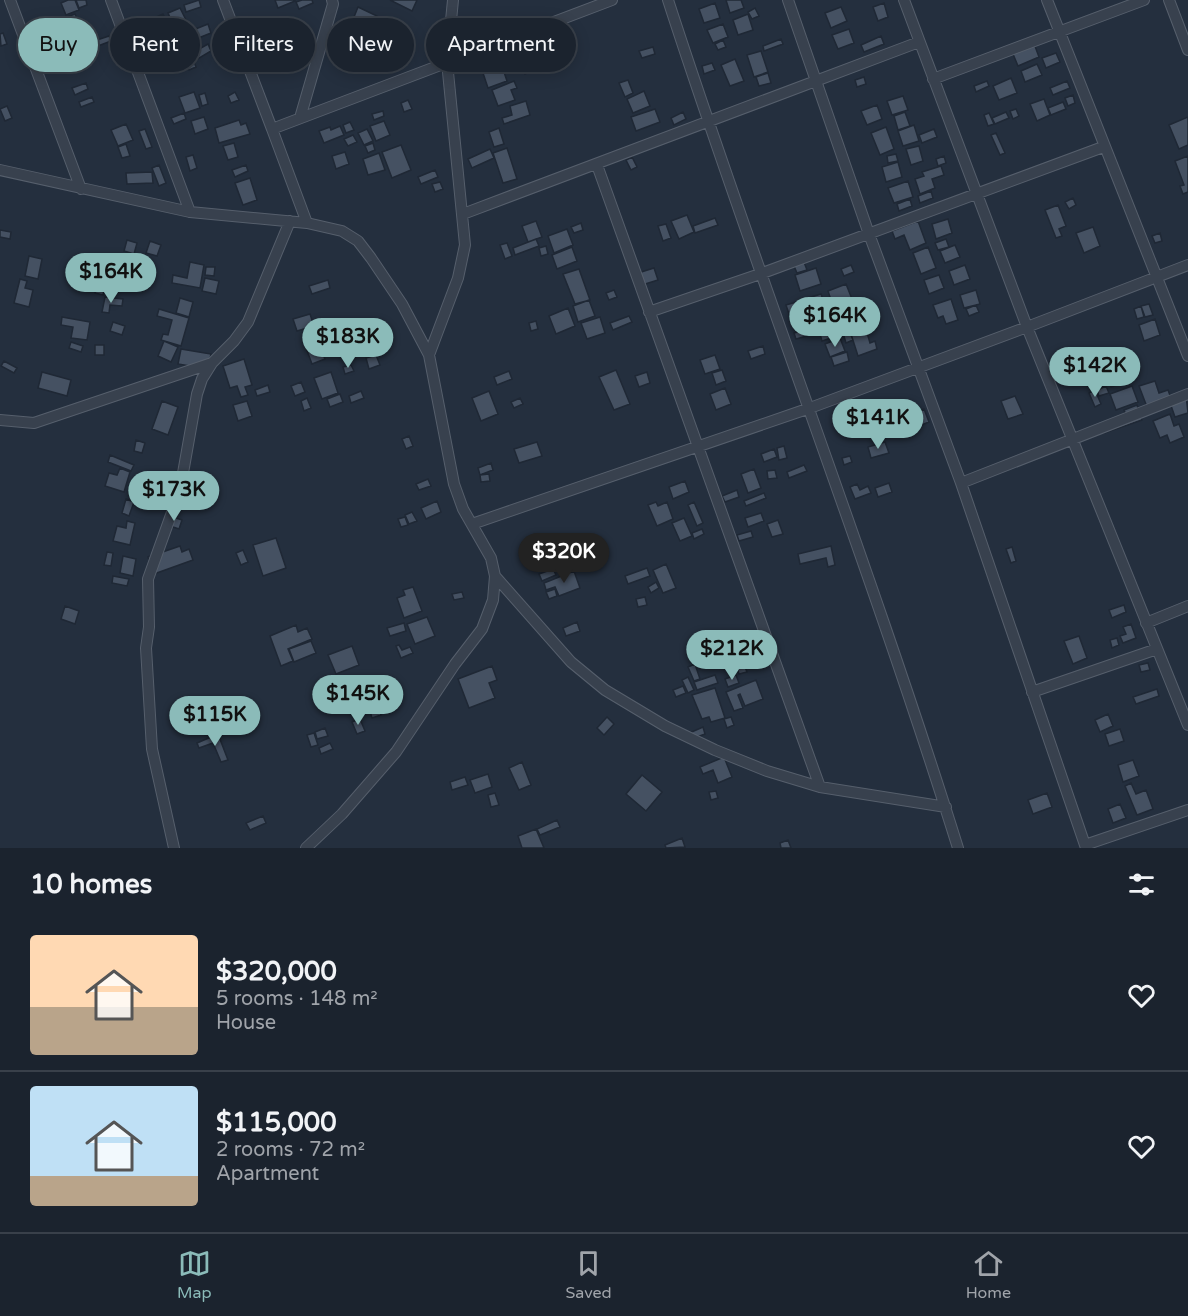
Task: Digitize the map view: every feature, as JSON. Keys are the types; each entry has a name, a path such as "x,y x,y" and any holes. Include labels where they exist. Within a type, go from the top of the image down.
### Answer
{"street":[{"path":"10,0 81,189"},
{"path":"111,0 190,212"},
{"path":"223,0 307,222"},
{"path":"300,118 333,4 332,0"},
{"path":"451,18 453,0"},
{"path":"564,18 612,0"},
{"path":"668,0 760,274 810,408 958,848"},
{"path":"788,0 869,234 961,483 1085,846 1188,810"},
{"path":"904,0 1027,327 1188,725"},
{"path":"1047,0 1103,147 1188,356"},
{"path":"933,79 1144,0"},
{"path":"1169,0 1188,50"},
{"path":"463,214 919,42"},
{"path":"272,129 426,70"},
{"path":"429,355 458,278 465,245 448,72"},
{"path":"649,312 760,274 1103,147"},
{"path":"597,165 820,787"},
{"path":"0,170 190,212 307,222 342,231 358,242 402,304 429,355 454,484 491,558 495,576 493,600 482,628 396,752 342,814 306,848"},
{"path":"174,848 152,748 146,648 149,620 148,579 180,490 201,379 248,322 290,221"},
{"path":"472,524 810,408 1188,265"},
{"path":"0,420 34,423 212,363"},
{"path":"961,483 1188,394"},
{"path":"495,576 571,663 605,690 665,726 714,750 767,771 820,787 946,807"},
{"path":"1146,623 1188,606"},
{"path":"1032,692 1157,649"}],"building":[{"path":"75,0 79,10 66,15 61,3"},
{"path":"76,0 86,0 87,5 79,8"},
{"path":"199,0 201,7 186,12 184,5"},
{"path":"275,0 295,0 295,1 278,8"},
{"path":"312,0 313,3 299,9 296,2"},
{"path":"390,0 417,0 412,11"},
{"path":"726,0 741,0 744,8 730,13"},
{"path":"715,3 720,18 704,23 699,9"},
{"path":"884,3 888,17 878,21 873,7"},
{"path":"358,7 377,16 376,18 354,17"},
{"path":"841,7 847,21 831,28 825,13"},
{"path":"180,8 185,18 170,18 168,13"},
{"path":"755,8 759,16 752,19 748,12"},
{"path":"75,14 77,18 67,18"},
{"path":"748,14 753,30 738,35 733,20"},
{"path":"208,24 211,33 200,37 200,27"},
{"path":"723,24 728,37 713,43 707,30"},
{"path":"849,29 854,43 838,49 832,35"},
{"path":"3,33 7,44 1,46 0,34"},
{"path":"109,36 110,41 98,46 98,40"},
{"path":"881,36 884,44 864,52 861,45"},
{"path":"1032,38 1039,57 1018,66 1010,47"},
{"path":"781,39 783,44 764,51 763,46"},
{"path":"723,40 726,47 718,50 715,44"},
{"path":"208,44 211,51 200,58 200,48"},
{"path":"653,47 655,54 642,58 639,51"},
{"path":"761,51 768,72 754,77 747,55"},
{"path":"1056,53 1060,62 1046,68 1042,58"},
{"path":"735,59 744,81 730,86 721,65"},
{"path":"712,63 715,70 704,74 702,66"},
{"path":"1037,64 1042,75 1025,82 1021,71"},
{"path":"504,72 507,81 488,88 483,73"},
{"path":"768,73 771,83 759,86 756,77"},
{"path":"864,77 866,84 857,87 855,80"},
{"path":"1011,78 1017,93 999,100 993,86"},
{"path":"628,80 633,93 625,97 619,83"},
{"path":"514,81 517,88 511,90 515,100 498,106 492,90"},
{"path":"987,81 989,86 976,92 974,86"},
{"path":"1067,81 1070,88 1053,95 1050,88"},
{"path":"86,83 88,89 75,95 72,88"},
{"path":"644,91 650,106 633,113 627,99"},
{"path":"194,92 200,108 185,113 179,97"},
{"path":"235,92 239,100 231,103 228,96"},
{"path":"205,93 208,104 202,106 199,95"},
{"path":"1073,95 1075,103 1068,106 1065,98"},
{"path":"903,96 908,110 892,115 887,101"},
{"path":"92,97 94,102 81,107 79,102"},
{"path":"1044,99 1050,115 1037,121 1030,104"},
{"path":"408,100 412,109 404,112 401,103"},
{"path":"526,101 530,115 504,124 502,118 512,115 510,106"},
{"path":"1063,102 1066,109 1051,115 1048,108"},
{"path":"877,105 882,119 867,125 861,111"},
{"path":"7,106 12,118 5,121 0,109"},
{"path":"655,109 660,122 636,131 631,117"},
{"path":"1016,109 1019,116 1013,119 1010,111"},
{"path":"383,111 384,116 374,120 372,114"},
{"path":"683,112 686,119 674,125 671,118"},
{"path":"905,112 910,126 898,130 894,116"},
{"path":"1006,112 1009,118 995,124 992,118"},
{"path":"184,113 186,119 174,124 171,118"},
{"path":"989,113 994,124 988,126 984,115"},
{"path":"204,117 208,129 195,134 191,121"},
{"path":"1188,117 1188,145 1179,149 1169,125"},
{"path":"239,120 241,125 246,123 250,134 219,143 215,128"},
{"path":"384,121 390,135 376,141 370,126"},
{"path":"350,122 354,130 346,133 343,125"},
{"path":"126,124 133,140 118,146 111,130"},
{"path":"914,125 919,141 903,146 898,131"},
{"path":"340,126 344,135 324,143 319,131 330,127 331,130"},
{"path":"886,127 894,149 880,155 871,133"},
{"path":"499,128 504,144 494,147 489,132"},
{"path":"145,129 152,147 146,149 139,131"},
{"path":"367,129 373,141 364,145 358,133"},
{"path":"934,129 937,137 922,143 919,135"},
{"path":"996,133 1005,153 1000,155 991,135"},
{"path":"353,135 357,142 348,146 344,139"},
{"path":"234,143 238,157 228,160 223,146"},
{"path":"373,143 375,150 368,153 365,146"},
{"path":"126,144 130,156 122,158 118,147"},
{"path":"401,145 411,170 392,178 382,152"},
{"path":"919,146 923,161 911,165 906,149"},
{"path":"507,148 517,179 503,183 493,153"},
{"path":"490,149 494,158 472,168 468,159"},
{"path":"345,152 349,164 336,169 332,156"},
{"path":"379,153 385,170 368,175 363,159"},
{"path":"896,154 898,161 888,163 887,156"},
{"path":"193,155 197,168 190,171 186,157"},
{"path":"944,156 946,163 938,166 936,159"},
{"path":"1188,156 1188,192 1183,194 1180,186 1184,185 1175,161"},
{"path":"632,157 637,167 631,170 626,160"},
{"path":"898,162 902,177 886,182 882,167"},
{"path":"159,165 166,183 159,186 152,168"},
{"path":"246,165 248,171 235,177 232,170"},
{"path":"941,166 944,175 932,179 935,188 920,194 915,179 924,176 922,172"},
{"path":"435,170 438,177 421,184 418,177"},
{"path":"152,172 153,183 127,184 126,173"},
{"path":"250,178 257,200 243,205 235,183"},
{"path":"908,181 913,197 894,203 888,188"},
{"path":"440,182 443,189 435,192 432,184"},
{"path":"931,191 933,198 920,203 918,196"},
{"path":"1073,198 1076,205 1069,209 1065,202"},
{"path":"910,199 912,206 899,211 897,204"},
{"path":"1058,205 1066,226 1059,229 1062,236 1056,238 1045,210"},
{"path":"687,215 694,232 679,239 671,221"},
{"path":"715,218 718,225 695,233 693,226"},
{"path":"948,219 952,233 936,239 932,224"},
{"path":"536,221 542,237 528,242 522,226"},
{"path":"918,221 926,243 910,250 904,235 895,239 892,231"},
{"path":"581,223 583,230 574,233 571,227"},
{"path":"666,224 671,238 663,241 658,226"},
{"path":"1093,227 1100,246 1084,253 1076,233"},
{"path":"567,229 573,245 554,253 548,236"},
{"path":"0,230 11,232 10,239 0,237"},
{"path":"1160,233 1162,241 1155,243 1152,236"},
{"path":"536,239 539,246 515,255 513,248"},
{"path":"946,239 949,247 938,250 935,243"},
{"path":"127,240 137,243 134,254 124,251"},
{"path":"150,241 161,245 157,256 146,253"},
{"path":"507,243 512,256 505,259 500,245"},
{"path":"955,245 960,257 945,263 940,251"},
{"path":"546,246 548,254 541,256 539,248"},
{"path":"572,247 577,261 557,269 552,255"},
{"path":"928,247 936,268 921,274 913,253"},
{"path":"29,256 42,259 38,279 25,276"},
{"path":"190,262 204,265 200,288 172,283 173,275 187,278"},
{"path":"804,262 807,270 797,273 794,266"},
{"path":"137,265 148,269 144,283 133,279"},
{"path":"851,265 854,272 844,276 841,269"},
{"path":"965,265 970,279 954,285 949,271"},
{"path":"206,267 215,267 214,276 205,275"},
{"path":"654,268 658,280 642,285 638,273"},
{"path":"816,268 821,284 800,291 795,275"},
{"path":"579,269 590,300 575,304 563,274"},
{"path":"939,275 944,288 929,294 924,280"},
{"path":"205,278 219,281 216,294 202,291"},
{"path":"20,279 27,281 25,288 33,290 29,307 14,303"},
{"path":"328,280 330,288 312,294 309,286"},
{"path":"97,283 105,285 103,295 95,293"},
{"path":"846,284 852,299 833,306 828,291"},
{"path":"614,290 617,297 609,300 606,293"},
{"path":"976,290 980,304 964,308 960,295"},
{"path":"821,294 826,308 810,313 805,299"},
{"path":"105,297 123,299 122,306 110,305 109,313 102,312"},
{"path":"180,298 193,302 189,317 176,313"},
{"path":"951,299 958,320 946,324 943,316 938,318 933,305"},
{"path":"589,300 595,316 578,322 573,306"},
{"path":"796,302 800,314 790,317 786,305"},
{"path":"1149,304 1153,315 1145,317 1141,306"},
{"path":"855,305 860,318 844,323 840,310"},
{"path":"976,305 979,312 969,316 966,309"},
{"path":"1141,306 1144,317 1137,319 1134,309"},
{"path":"568,308 575,326 556,334 549,316"},
{"path":"159,309 189,318 181,346 161,340 163,334 168,335 172,320 157,316"},
{"path":"310,314 314,326 297,331 293,319"},
{"path":"829,314 834,326 818,333 813,321"},
{"path":"629,316 632,322 613,330 610,323"},
{"path":"62,317 90,322 87,340 71,338 73,327 61,325"},
{"path":"600,317 605,333 587,339 581,323"},
{"path":"1155,319 1160,335 1144,341 1139,325"},
{"path":"536,321 538,329 531,331 529,323"},
{"path":"855,321 859,330 850,333 853,340 846,343 843,333 850,330 848,323"},
{"path":"113,322 125,326 122,335 110,331"},
{"path":"874,322 876,328 868,332 865,325"},
{"path":"838,328 840,335 822,341 820,334"},
{"path":"866,329 870,343 875,341 877,349 858,356 851,334"},
{"path":"334,330 339,343 329,347 324,334"},
{"path":"805,330 807,336 796,339 794,333"},
{"path":"320,335 322,341 307,346 305,339"},
{"path":"840,338 845,351 830,357 825,344"},
{"path":"164,341 178,347 171,362 158,356"},
{"path":"71,342 83,346 81,352 69,348"},
{"path":"318,343 325,359 312,364 306,348"},
{"path":"95,345 104,345 104,355 95,355"},
{"path":"763,346 765,354 751,359 748,351"},
{"path":"181,349 211,354 208,369 178,364"},
{"path":"847,352 849,361 834,366 831,357"},
{"path":"1119,354 1129,380 1111,387 1101,362"},
{"path":"376,355 380,365 369,369 366,358"},
{"path":"715,355 720,369 705,374 700,360"},
{"path":"244,359 252,385 245,387 248,395 241,397 237,386 230,388 223,366"},
{"path":"4,361 17,368 14,373 1,366"},
{"path":"1097,361 1100,368 1082,375 1079,368"},
{"path":"351,365 354,371 345,374 343,367"},
{"path":"616,370 630,404 614,410 599,377"},
{"path":"722,370 726,381 716,385 712,373"},
{"path":"509,371 512,379 497,385 494,377"},
{"path":"42,372 71,380 67,396 38,388"},
{"path":"331,372 338,393 322,399 314,378"},
{"path":"647,372 650,383 639,387 635,376"},
{"path":"1096,377 1098,383 1088,386 1086,381"},
{"path":"1155,381 1159,393 1168,390 1171,398 1147,407 1139,386"},
{"path":"301,382 305,392 295,396 291,386"},
{"path":"268,385 270,392 257,396 255,390"},
{"path":"1106,386 1109,393 1099,396 1097,390"},
{"path":"1132,386 1138,402 1116,410 1110,394"},
{"path":"725,388 731,404 716,410 710,394"},
{"path":"1095,390 1101,404 1095,407 1089,393"},
{"path":"361,391 364,398 351,403 349,396"},
{"path":"489,391 498,414 481,421 472,398"},
{"path":"340,394 343,402 330,407 327,399"},
{"path":"1186,395 1188,413 1175,417 1169,400"},
{"path":"1015,396 1023,414 1008,419 1001,401"},
{"path":"307,398 311,408 304,411 301,401"},
{"path":"520,398 523,404 514,408 511,402"},
{"path":"162,401 178,407 168,435 152,429"},
{"path":"247,401 252,416 238,421 233,405"},
{"path":"880,404 890,435 882,437 872,406"},
{"path":"1137,405 1142,420 1104,433 1102,426 1127,418 1124,410"},
{"path":"924,409 929,422 899,434 892,417 906,411 910,421 918,418 916,412"},
{"path":"1170,414 1174,426 1179,424 1184,437 1170,443 1167,435 1160,438 1153,421"},
{"path":"409,436 413,446 406,449 402,439"},
{"path":"136,440 145,443 142,453 134,451"},
{"path":"537,442 542,456 519,463 514,449"},
{"path":"885,442 889,453 871,458 868,447"},
{"path":"784,446 787,458 779,460 777,448"},
{"path":"774,449 777,457 764,462 761,454"},
{"path":"110,455 134,465 131,471 108,462"},
{"path":"850,456 852,462 844,465 842,458"},
{"path":"491,463 493,470 480,475 478,468"},
{"path":"804,465 807,471 789,478 787,472"},
{"path":"120,468 130,472 124,492 105,486 109,473 117,475"},
{"path":"754,469 761,488 748,493 741,474"},
{"path":"775,470 777,478 768,479 767,471"},
{"path":"489,474 490,481 481,482 480,475"},
{"path":"428,479 431,486 419,490 416,484"},
{"path":"685,481 689,492 673,499 669,487"},
{"path":"190,483 194,495 183,499 178,487"},
{"path":"889,483 892,492 878,497 875,488"},
{"path":"857,484 860,490 868,486 871,493 855,499 850,487"},
{"path":"737,490 739,497 725,502 722,496"},
{"path":"764,493 766,498 746,506 744,501"},
{"path":"126,499 134,502 129,516 122,513"},
{"path":"437,501 441,512 426,519 421,508"},
{"path":"656,502 658,506 667,502 673,519 657,526 648,505"},
{"path":"694,502 703,523 697,526 688,505"},
{"path":"412,512 417,521 409,524 405,515"},
{"path":"761,513 764,521 748,527 745,518"},
{"path":"170,516 182,520 179,529 167,525"},
{"path":"405,517 408,525 401,527 398,519"},
{"path":"684,518 692,536 680,541 672,523"},
{"path":"778,520 783,534 772,537 767,524"},
{"path":"127,521 135,523 130,545 113,541 117,526 126,528"},
{"path":"702,529 704,534 694,539 692,533"},
{"path":"751,531 753,537 739,541 737,535"},
{"path":"276,538 286,568 263,576 253,545"},
{"path":"180,546 182,552 189,549 193,560 154,574 148,557"},
{"path":"831,546 835,565 828,567 826,558 800,564 798,554"},
{"path":"1012,547 1016,561 1011,563 1006,549"},
{"path":"243,550 248,562 241,565 236,553"},
{"path":"107,552 113,553 111,566 104,565"},
{"path":"123,556 136,559 133,576 120,573"},
{"path":"666,564 676,588 663,593 653,570"},
{"path":"647,568 650,576 628,584 625,576"},
{"path":"553,569 556,575 542,581 539,574"},
{"path":"574,571 580,588 559,596 555,587 546,590 544,583"},
{"path":"113,576 129,579 127,586 112,583"},
{"path":"656,582 659,588 651,593 648,587"},
{"path":"413,587 422,611 404,618 397,598 405,595 403,590"},
{"path":"555,589 557,596 549,599 546,592"},
{"path":"462,592 464,598 454,600 452,594"},
{"path":"645,597 647,605 638,607 636,599"},
{"path":"1124,605 1126,612 1112,618 1109,610"},
{"path":"65,606 79,611 75,624 61,619"},
{"path":"427,617 435,636 415,644 407,624"},
{"path":"577,622 580,631 566,636 563,628"},
{"path":"404,623 406,631 390,636 387,628"},
{"path":"1131,624 1136,638 1123,643 1120,636 1126,634 1123,627"},
{"path":"296,625 298,632 307,628 312,639 288,649 293,661 281,666 270,636"},
{"path":"1079,636 1087,658 1073,664 1064,641"},
{"path":"736,637 739,648 746,646 750,659 736,663 728,640"},
{"path":"1117,638 1119,645 1112,648 1110,640"},
{"path":"311,641 316,653 294,662 289,649"},
{"path":"399,645 402,650 410,647 413,653 401,658 396,646"},
{"path":"352,646 359,665 336,674 328,655"},
{"path":"743,662 747,672 739,674 736,664"},
{"path":"1148,663 1150,670 1141,672 1139,665"},
{"path":"695,664 700,679 694,681 688,667"},
{"path":"492,666 497,680 489,683 495,698 469,708 458,679"},
{"path":"715,675 718,683 697,690 694,682"},
{"path":"736,675 739,683 728,687 725,679"},
{"path":"688,677 694,690 688,693 682,680"},
{"path":"756,680 763,699 745,706 740,694 738,695 743,708 734,711 726,692"},
{"path":"683,686 686,693 676,697 673,690"},
{"path":"715,688 725,718 711,722 709,717 702,719 692,695"},
{"path":"1157,689 1159,696 1136,704 1133,697"},
{"path":"215,705 217,711 198,718 196,712"},
{"path":"378,708 381,715 372,718 370,711"},
{"path":"218,713 221,719 195,730 192,724"},
{"path":"1108,714 1113,726 1100,732 1095,720"},
{"path":"607,717 614,724 604,735 597,728"},
{"path":"731,717 734,725 727,728 724,719"},
{"path":"360,719 365,731 357,734 352,722"},
{"path":"217,722 220,729 205,735 202,728"},
{"path":"703,727 705,734 689,740 687,734"},
{"path":"325,728 328,736 317,739 315,732"},
{"path":"1120,729 1124,741 1109,746 1105,734"},
{"path":"314,733 318,745 311,747 307,735"},
{"path":"218,734 228,760 221,762 213,743 199,748 197,743"},
{"path":"330,743 333,749 321,754 319,748"},
{"path":"724,757 732,777 718,783 713,770 703,774 700,767"},
{"path":"1133,760 1139,776 1123,782 1118,765"},
{"path":"522,762 531,785 519,790 509,768"},
{"path":"488,774 492,787 475,793 470,780"},
{"path":"642,775 662,792 646,811 626,794"},
{"path":"465,777 468,785 452,790 450,782"},
{"path":"1131,783 1136,794 1146,790 1153,809 1137,815 1125,786"},
{"path":"716,791 718,798 711,800 709,792"},
{"path":"495,793 499,805 491,807 488,795"},
{"path":"1047,793 1052,807 1033,814 1028,800"},
{"path":"1120,804 1126,818 1113,823 1108,809"},
{"path":"263,816 266,823 250,830 246,823"},
{"path":"557,820 560,827 540,835 537,829"},
{"path":"536,829 544,848 522,848 518,836"},
{"path":"682,838 685,847 666,848 665,845"},
{"path":"788,840 791,848 781,848 780,843"}]}
